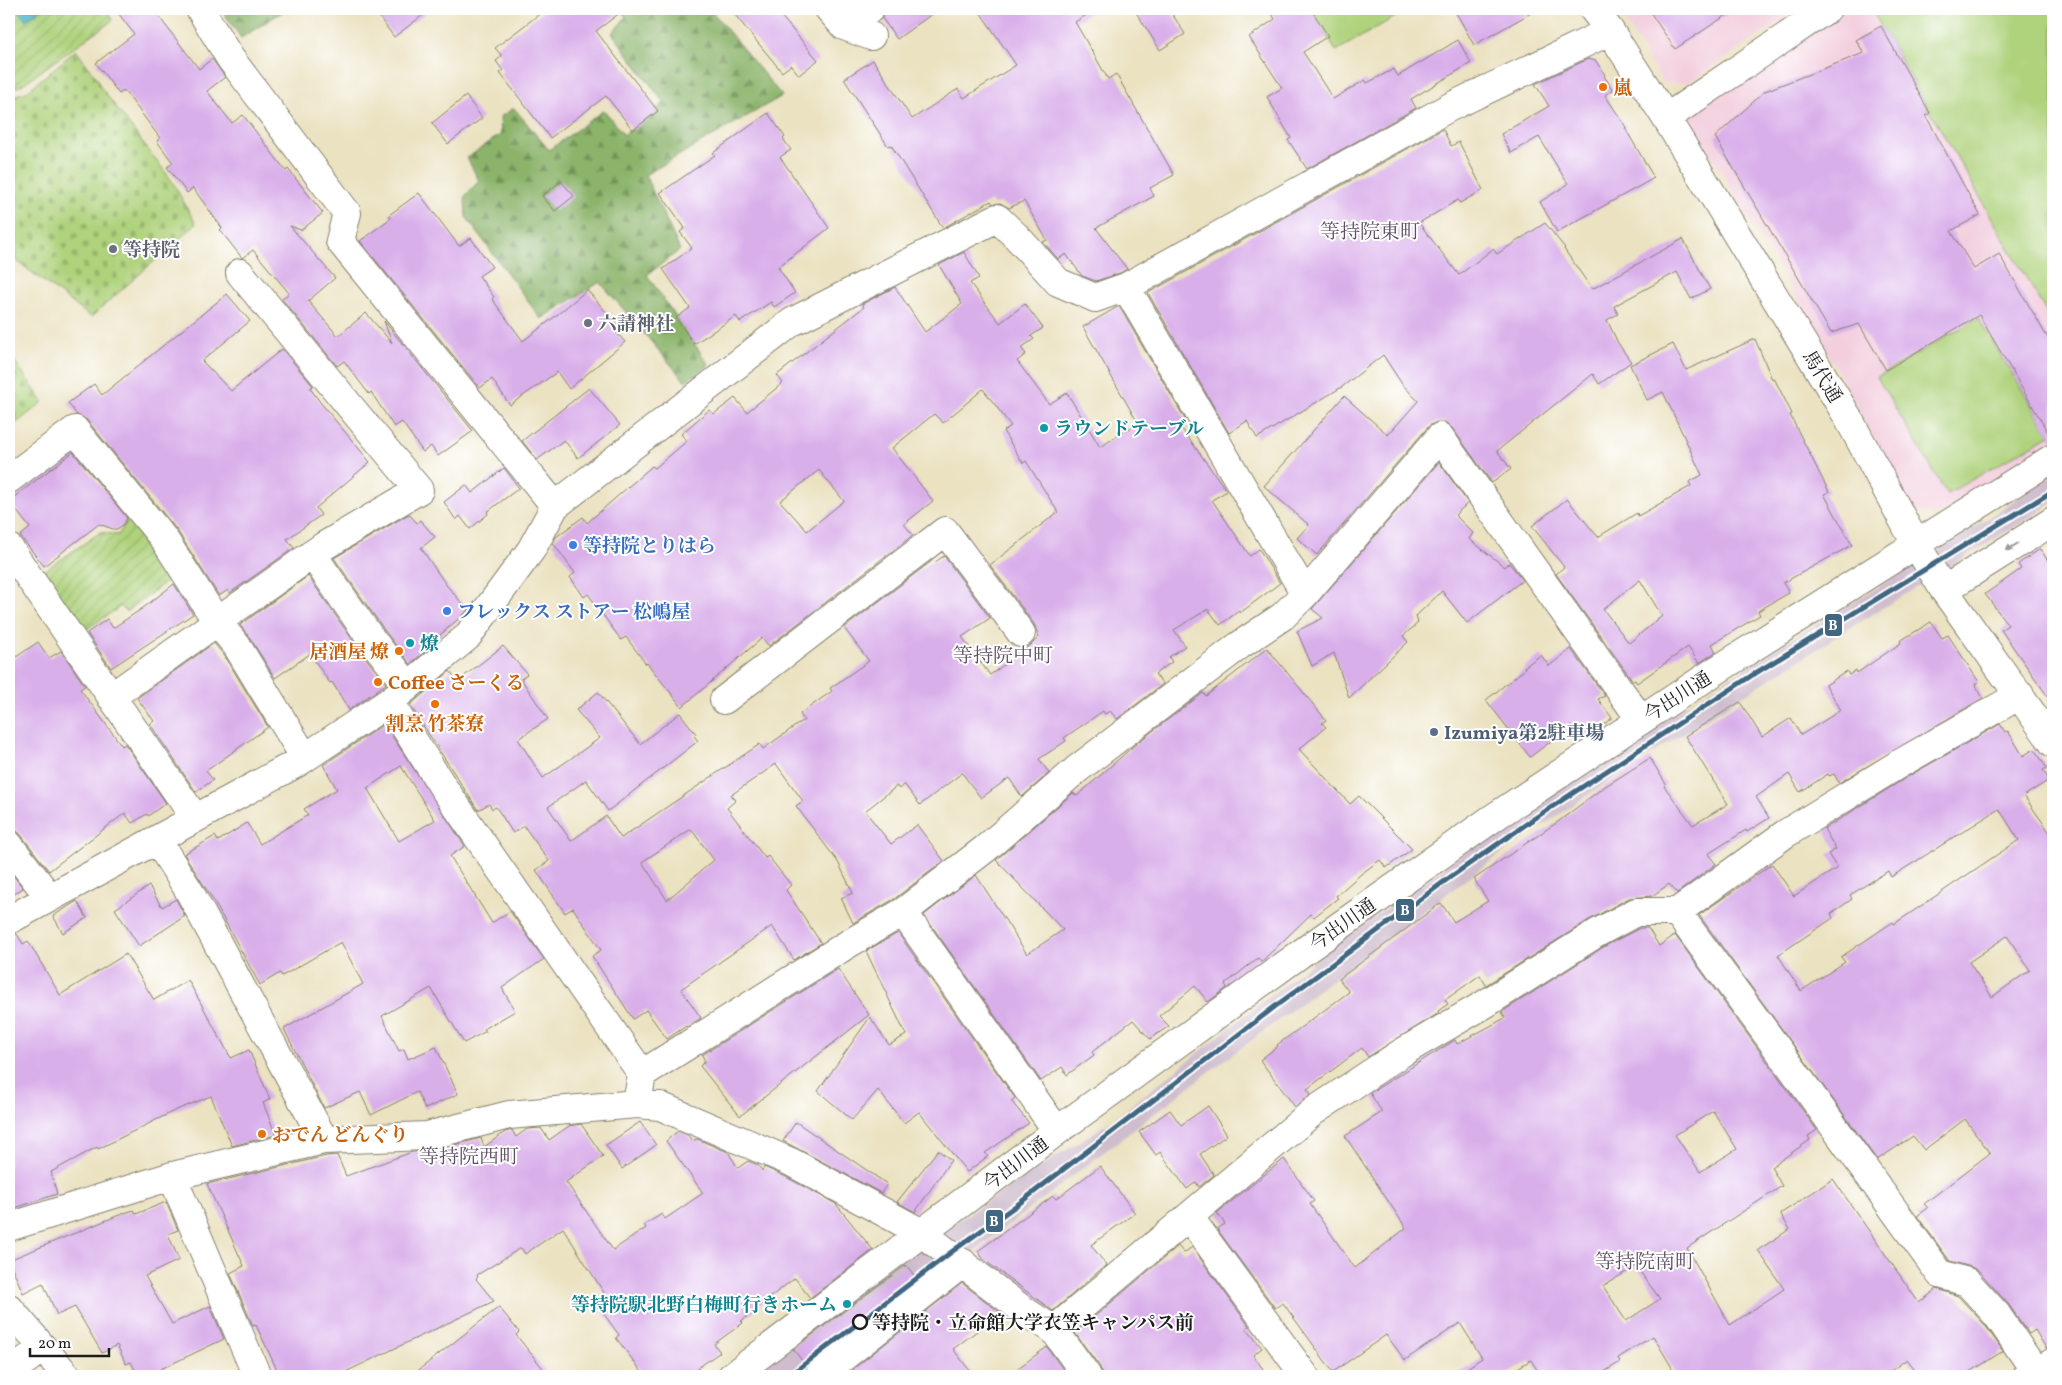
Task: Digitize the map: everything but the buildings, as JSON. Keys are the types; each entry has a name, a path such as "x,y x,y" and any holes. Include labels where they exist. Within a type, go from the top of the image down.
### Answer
{"street":[{"path":"200,9 230,58 347,213 340,241 555,506"},
{"path":"837,18 870,9"},
{"name":"馬代通","path":"1593,9 1610,31 1666,118 1846,414 1917,546 1944,590 2053,743"},
{"path":"1666,118 1827,9"},
{"path":"837,18 871,36"},
{"path":"9,920 305,758 398,694 467,637 532,550 555,506 792,322 997,218 1058,282 1095,298 1126,287 1450,107 1610,31"},
{"path":"110,697 312,554 419,490 240,273"},
{"path":"1126,287 1305,594"},
{"path":"9,479 75,430 164,539 217,622 237,646 305,758"},
{"path":"642,1074 848,944 903,912 985,849 1076,770 1240,645 1283,616 1305,594 1440,437 1641,720"},
{"name":"今出川通","path":"732,1376 1057,1131 1307,949 1468,835 1717,670 1917,546 2053,458"},
{"path":"1944,590 2053,521"},
{"path":"724,700 945,531 1021,633"},
{"path":"9,548 195,818"},
{"path":"312,554 372,640 443,787 642,1074 637,1104"},
{"path":"1054,1330 1190,1218 1314,1111 1403,1052 1485,1004 1597,933 1636,912 1677,912 1785,834 1899,764 2020,695"},
{"path":"157,840 188,889 324,1140"},
{"path":"9,845 50,898"},
{"path":"903,912 1057,1131"},
{"path":"1677,912 1786,1059 1940,1274 1967,1282 1997,1315 2038,1370"},
{"path":"9,1227 172,1176 324,1140 427,1136 509,1115 637,1104 660,1106 791,1162 922,1233 1023,1310 1054,1330 1087,1376"},
{"path":"172,1176 257,1376"},
{"path":"1190,1218 1305,1376"},
{"path":"819,1376 963,1263"},
{"path":"9,1308 67,1376"},
{"path":"9,1372 43,1348"}],"shaded area":[{"path":"1615,9 1800,9 1688,83 1663,83 1631,30"},
{"path":"1844,9 2053,9 2053,440 1939,514 1913,512 1811,321 1687,115"},
{"path":"2053,475 2053,503 1839,635 1601,786 1496,857 1197,1081 811,1376 748,1376 910,1252 1113,1120 1328,950 1535,802 1770,652 1943,548"}],"green space":[{"path":"9,9 106,9 113,20 20,86 9,89"},
{"path":"221,9 287,9 241,38"},
{"path":"620,9 710,9 782,96 645,175 680,250 647,275 709,365 685,381 600,282 541,319 466,217 465,196 479,181 467,158 501,134 500,117 514,108 549,150 604,110 624,135 664,103 612,33 626,17"},
{"path":"1311,9 1409,9 1336,51"},
{"path":"1882,9 2053,9 2053,324 1874,14"},
{"path":"76,50 98,80 99,85 172,181 196,224 91,317 9,255 9,96 25,93"},
{"path":"1978,318 2050,435 1947,494 1877,377"},
{"path":"9,353 43,402 9,429"},
{"path":"131,513 176,574 126,612 121,606 78,635 35,577 101,532 118,535"}],"water":[{"path":"17,9 42,9 26,20"}],"transit line":[{"name":"B","path":"789,1376 950,1253 1021,1202 1277,1005 1449,878 1535,818 1754,674 2053,491"}],"place":[{"name":"嵐","path":"1603,87"},
{"name":"等持院","path":"113,249"},
{"name":"六請神社","path":"588,323"},
{"name":"ラウンドテーブル","path":"1044,428"},
{"name":"等持院とりはら","path":"573,545"},
{"name":"フレックス ストアー 松嶋屋","path":"447,611"},
{"name":"燎","path":"410,643"},
{"name":"居酒屋 燎","path":"399,651"},
{"name":"Coffee さーくる","path":"378,682"},
{"name":"割烹 竹茶寮","path":"435,704"},
{"name":"Izumiya第2駐車場","path":"1434,732"},
{"name":"おでん どんぐり","path":"262,1134"},
{"name":"等持院駅北野白梅町行きホーム","path":"847,1304"},
{"name":"等持院・立命館大学衣笠キャンパス前","path":"860,1322"}],"district":[{"name":"等持院東町","path":"1370,231"},
{"name":"等持院中町","path":"1003,655"},
{"name":"等持院西町","path":"469,1156"},
{"name":"等持院南町","path":"1645,1261"}]}
